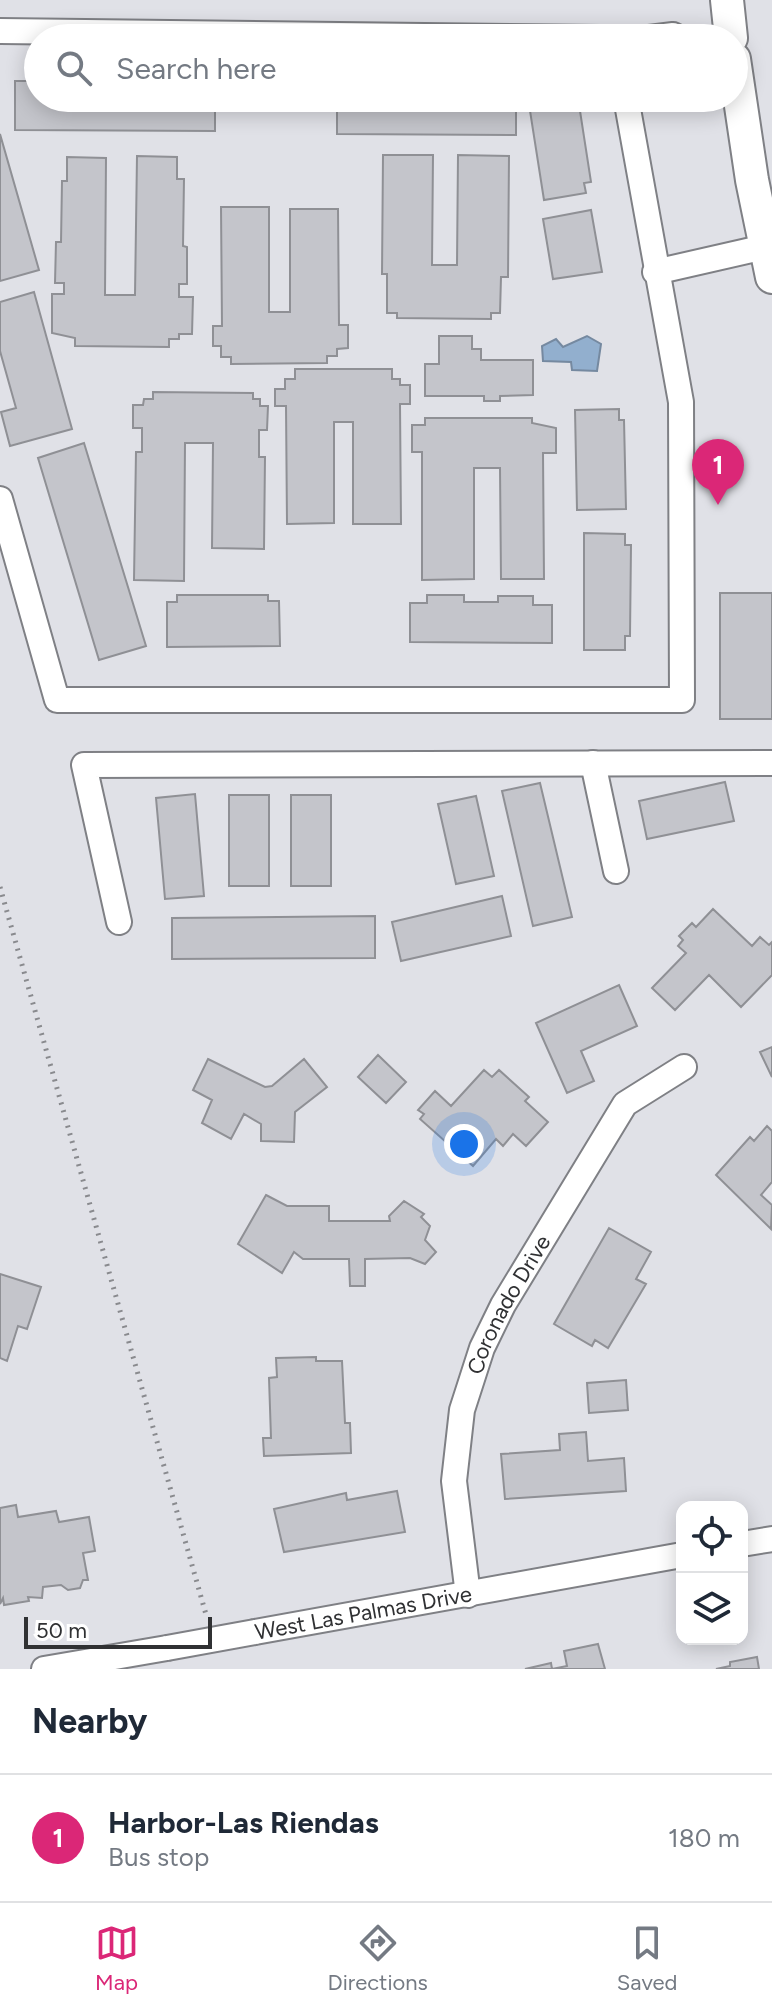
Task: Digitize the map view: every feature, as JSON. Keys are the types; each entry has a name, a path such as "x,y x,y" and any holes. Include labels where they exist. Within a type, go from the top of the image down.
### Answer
{"main road":[{"path":"727,0 730,24"},
{"path":"746,112 762,180 769,262"}],"street":[{"path":"0,31 24,31"},
{"path":"0,499 57,700 682,700 681,402 628,112"},
{"path":"655,272 769,262"},
{"path":"593,763 616,871"},
{"path":"119,922 84,765 772,763"},
{"name":"Coronado Drive","path":"468,1595 454,1481 462,1410 482,1348 503,1305 625,1104 684,1067"},
{"path":"748,1543 772,1539"},
{"name":"West Las Palmas Drive","path":"44,1669 676,1556"}],"path":[{"path":"0,887 209,1625"}],"water":[{"path":"587,336 601,344 597,371 572,370 571,362 543,361 542,346 556,339 563,347"}],"building":[{"path":"15,81 24,81 24,112 215,112 215,131 15,130"},
{"path":"337,112 516,112 516,135 337,134"},
{"path":"530,112 580,112 591,182 584,183 586,193 544,200"},
{"path":"0,134 39,270 0,281"},
{"path":"383,155 433,155 432,265 457,265 458,155 509,156 508,277 501,277 500,313 491,313 491,319 397,318 397,313 387,313 387,274 382,274"},
{"path":"137,156 177,157 177,179 184,179 183,246 187,247 187,284 179,284 179,297 193,297 192,334 179,334 179,339 169,339 169,347 75,346 75,338 52,333 52,294 64,294 64,283 55,283 56,242 61,242 62,181 67,181 67,157 106,158 105,295 135,295"},
{"path":"221,207 269,207 269,312 290,312 290,209 338,209 339,325 348,325 348,348 337,349 337,356 327,356 327,363 231,364 231,357 221,357 221,346 213,346 213,326 222,326"},
{"path":"591,210 602,272 553,279 543,219"},
{"path":"34,292 72,429 10,446 1,412 16,408 0,351 0,302"},
{"path":"439,336 472,336 472,349 481,349 481,360 533,360 533,395 500,396 500,401 484,401 484,396 425,396 425,364 439,364"},
{"path":"295,369 392,369 392,379 400,379 400,385 410,385 410,404 400,404 401,524 353,524 353,422 334,422 334,523 287,524 286,406 275,406 275,389 285,389 285,379 295,379"},
{"path":"153,392 253,393 253,399 260,399 260,406 268,406 267,430 259,430 259,457 265,457 264,549 212,548 213,443 185,443 184,581 134,580 136,452 142,452 142,428 133,428 133,405 143,405 144,399 153,399"},
{"path":"619,409 619,420 624,420 626,509 577,510 575,410"},
{"path":"425,418 532,418 532,423 556,428 556,453 543,453 544,579 501,579 500,468 474,468 474,579 422,580 422,452 412,452 412,425 425,425"},
{"path":"84,443 146,646 99,660 38,458"},
{"path":"584,533 625,534 625,545 631,545 630,636 625,636 625,650 584,650"},
{"path":"720,593 772,593 772,719 720,719"},
{"path":"177,595 268,595 268,601 279,601 280,646 167,647 167,602 177,602"},
{"path":"427,595 464,595 464,602 498,602 498,596 533,596 533,605 552,605 552,643 410,642 410,603 427,603"},
{"path":"725,782 734,821 647,839 639,801"},
{"path":"540,783 572,917 533,926 502,791"},
{"path":"195,794 204,896 165,899 156,798"},
{"path":"229,795 269,795 269,886 229,886"},
{"path":"291,795 331,795 331,886 291,886"},
{"path":"476,796 494,876 456,884 438,804"},
{"path":"502,896 511,936 401,961 392,922"},
{"path":"713,909 752,946 760,937 769,945 772,942 772,975 741,1007 709,975 675,1010 652,988 686,953 678,946 683,940 679,936 692,923 696,927"},
{"path":"375,916 375,958 172,959 172,918"},
{"path":"619,985 637,1026 581,1051 594,1081 567,1093 536,1023"},
{"path":"772,1047 772,1077 760,1052"},
{"path":"378,1055 406,1082 386,1103 358,1077"},
{"path":"208,1059 265,1087 272,1086 304,1059 327,1087 295,1112 294,1142 261,1141 261,1124 244,1114 231,1139 202,1123 212,1100 193,1090"},
{"path":"484,1070 492,1077 499,1070 529,1097 525,1101 548,1122 526,1146 513,1134 503,1146 496,1139 473,1166 420,1119 424,1114 418,1110 435,1091 451,1106"},
{"path":"767,1126 772,1131 772,1182 761,1195 772,1205 771,1229 716,1175 750,1137 754,1141"},
{"path":"266,1195 287,1206 329,1206 329,1221 390,1221 389,1216 404,1201 424,1214 421,1217 430,1226 425,1240 436,1252 425,1264 410,1258 365,1259 365,1286 350,1286 349,1259 303,1259 294,1252 282,1273 238,1244"},
{"path":"609,1228 651,1252 636,1279 646,1284 608,1348 595,1340 592,1346 554,1324"},
{"path":"0,1274 41,1287 27,1329 18,1326 7,1361 0,1358"},
{"path":"316,1357 316,1361 342,1361 345,1423 350,1423 351,1453 264,1456 263,1438 271,1438 269,1378 277,1377 276,1358"},
{"path":"626,1380 628,1410 589,1413 587,1383"},
{"path":"586,1432 588,1461 624,1458 626,1491 505,1499 501,1454 560,1450 559,1434"},
{"path":"397,1491 405,1532 284,1552 274,1509 346,1493 347,1500"},
{"path":"16,1505 18,1517 56,1511 59,1522 89,1517 95,1551 83,1553 88,1580 83,1580 80,1588 68,1590 61,1585 43,1587 42,1598 28,1597 29,1601 4,1605 3,1598 0,1604 0,1508"},
{"path":"598,1644 605,1669 552,1669 567,1666 564,1651"},
{"path":"757,1657 759,1669 716,1669 730,1666 730,1662"},
{"path":"551,1663 552,1669 525,1669"}],"place":[{"name":"Harbor-Las Riendas","path":"718,505"}]}
